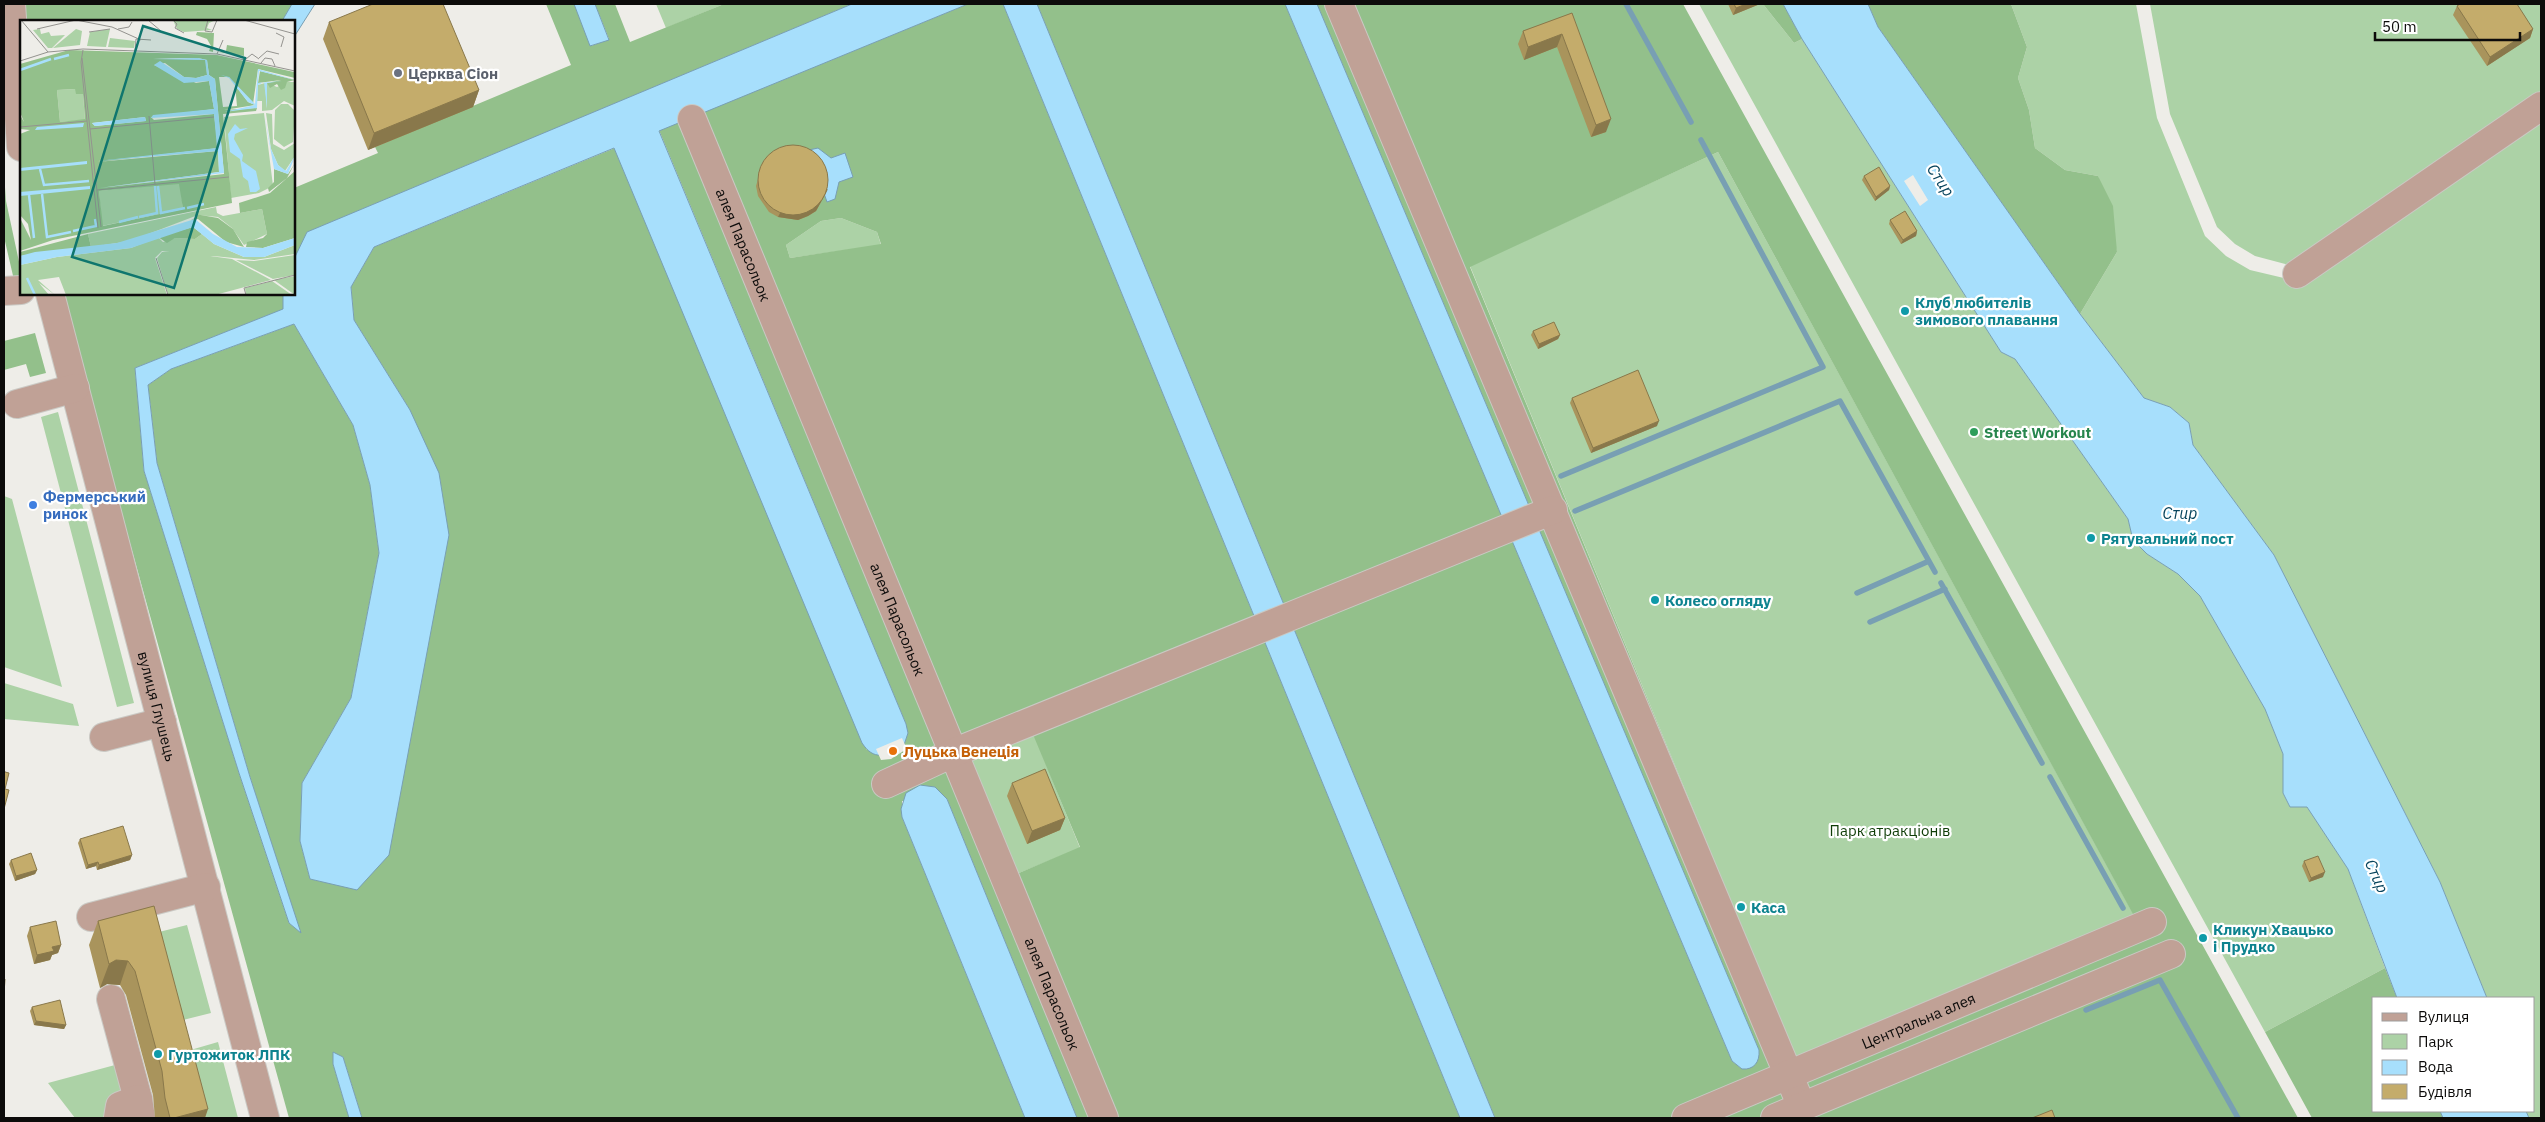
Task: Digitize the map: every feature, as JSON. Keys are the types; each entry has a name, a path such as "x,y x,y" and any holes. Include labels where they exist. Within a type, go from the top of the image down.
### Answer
{"street":[{"path":"11,4 20,133"},
{"path":"1339,4 1802,1107 1775,1118"},
{"path":"2297,274 2541,106"},
{"name":"алея Парасольок","path":"692,120 1104,1118"},
{"path":"4,291 20,290"},
{"name":"вулиця Глушець","path":"50,295 265,1118"},
{"path":"17,404 75,388"},
{"path":"886,784 953,753 1553,510"},
{"path":"104,737 162,722"},
{"path":"91,917 206,887"},
{"name":"Центральна алея","path":"1703,1115 1788,1074 2143,926 2160,959 1802,1107"},
{"path":"111,999 140,1108 120,1106 118,1118"}],"green space":[{"path":"21,4 292,4 283,20 22,20"},
{"path":"546,4 574,4 591,46 609,39 595,4 615,4 630,42 724,4 852,4 308,232 295,257 295,188 378,153 375,147 571,65"},
{"path":"656,4 724,4 666,28"},
{"path":"968,4 1003,4 1460,1118 1077,1118 947,799 902,801 902,817 1025,1118 362,1118 343,1057 333,1053 333,1064 349,1118 289,1118 61,295 283,295 284,309 135,368 144,471 239,773 289,923 300,932 250,777 157,463 148,385 171,369 294,324 353,425 370,485 379,553 351,698 302,783 300,841 310,879 358,889 410,410 354,320 351,287 374,247 615,148 867,750 906,724 659,130","holes":["841,218 877,232 881,244 790,258 786,245 821,221","1032,732 1080,847 1012,876 965,760"]},
{"path":"1037,4 1285,4 1732,1061 1742,1069 1748,1069 1759,1050 1317,4 1683,4 2298,1118 1495,1118","holes":["1718,152 2134,916 1796,1060 1470,267"]},
{"path":"1699,4 1763,4 1794,43 1802,39 2001,352 2015,359 2128,519 2133,540 2147,554 2178,574 2200,596 2265,709 2283,754 2283,793 2290,807 2307,807 2348,869 2385,968 2265,1032"},
{"path":"1763,4 1783,4 1802,39 1794,43"},
{"path":"1868,4 2011,4 2027,47 2018,78 2029,110 2035,148 2065,170 2098,176 2113,206 2117,252 2080,314 1878,27"},
{"path":"2011,4 2136,4 2157,118 2205,236 2226,256 2250,270 2296,281 2541,118 2541,1118 2529,1118 2526,1112 2535,1112 2535,997 2487,997 2440,882 2274,555 2193,445 2189,423 2170,407 2144,398 2080,314 2117,252 2098,176 2065,170 2035,148 2029,110 2018,78 2027,47"},
{"path":"2150,4 2541,4 2541,96 2296,267 2255,256 2235,244 2217,227 2170,114"},
{"name":"Парк атракціонів","path":"1718,152 2135,917 1796,1060 1470,266"},
{"path":"4,173 6,201 20,266 20,279 14,280 4,237"},
{"path":"841,218 877,232 881,245 790,258 786,245 821,221"},
{"path":"35,333 46,373 30,377 26,364 4,370 4,341"},
{"path":"58,412 134,703 117,707 41,417"},
{"path":"4,496 12,499 62,687 4,667"},
{"path":"4,683 73,704 79,726 4,719"},
{"path":"1033,732 1080,848 1012,876 965,760"},
{"path":"187,925 211,1013 179,1021 155,933"},
{"path":"2385,968 2397,997 2372,997 2372,1112 2440,1112 2443,1118 2312,1118 2265,1032"},
{"path":"218,1042 238,1118 205,1118 187,1051"},
{"path":"115,1065 123,1096 113,1118 75,1118 48,1083"}],"water":[{"path":"292,4 315,4 295,35 295,20 283,20"},
{"path":"574,4 595,4 609,40 590,46"},
{"path":"852,4 968,4 659,131 906,724 908,733 903,748 885,755 876,755 866,749 862,743 614,148 374,247 351,287 354,320 410,410 439,473 449,535 389,855 357,890 310,879 300,841 302,783 351,698 379,553 370,485 353,425 294,324 171,369 148,385 157,463 250,777 301,933 289,923 239,773 144,471 135,368 283,309 283,295 295,295 295,257 307,232"},
{"path":"1003,4 1037,4 1495,1118 1460,1118"},
{"path":"1285,4 1317,4 1759,1050 1757,1062 1753,1067 1742,1069 1732,1061"},
{"name":"Стир","path":"1783,4 1868,4 1878,27 2080,314 2144,398 2170,407 2189,423 2193,445 2274,555 2440,882 2487,997 2397,997 2348,869 2307,807 2290,807 2283,793 2283,754 2265,709 2200,596 2178,574 2147,554 2133,540 2128,519 2015,359 2001,352 1802,39"},
{"path":"818,148 831,158 845,153 853,177 839,182 835,199 827,202 809,150"},
{"path":"920,785 935,787 947,799 1077,1118 1025,1118 902,817 901,809 906,793"},
{"path":"333,1052 343,1057 362,1118 349,1118 333,1064"},
{"path":"2440,1112 2526,1112 2529,1118 2443,1118"}],"pier":[{"path":"1913,175 1928,200 1920,206 1904,181"},
{"path":"902,738 906,747 905,750 891,759 881,760 876,749"}],"building":[{"name":"Церква Сіон","path":"373,4 443,4 479,90 374,133 329,22"},
{"path":"1734,4 1746,4 1736,8"},
{"path":"2460,4 2517,4 2533,29 2490,57 2457,6"},
{"path":"1572,13 1611,119 1596,125 1562,34 1528,47 1523,31"},
{"path":"793,145 806,148 818,155 825,167 828,180 825,193 818,205 806,212 793,215 780,212 768,205 761,193 758,180 761,167 768,155 780,148"},
{"path":"1879,167 1890,186 1876,197 1864,176"},
{"path":"1905,211 1917,231 1903,240 1890,220"},
{"path":"1554,322 1560,335 1539,344 1533,331"},
{"path":"1638,370 1659,421 1593,448 1572,398"},
{"path":"1045,769 1065,818 1032,831 1012,783"},
{"path":"4,770 9,773 5,789 9,790 4,809"},
{"path":"123,826 132,855 99,865 98,862 88,865 80,839"},
{"path":"31,853 37,870 16,876 11,860"},
{"path":"2318,856 2325,872 2311,878 2304,861"},
{"path":"154,906 208,1109 174,1118 170,1118 165,1098 162,1071 135,971 128,961 116,960 109,964 98,921"},
{"path":"56,921 61,945 52,947 54,951 37,955 30,927"},
{"path":"60,1000 66,1025 36,1021 32,1007"},
{"path":"2052,1110 2055,1118 2032,1118"}],"waterway":[{"path":"1626,4 1691,122"},
{"path":"1561,476 1823,367 1701,140"},
{"path":"1575,511 1840,401 1935,572"},
{"path":"1857,593 1929,561"},
{"path":"1941,583 2042,763"},
{"path":"1870,622 1945,589"},
{"path":"2050,777 2123,908"},
{"path":"2086,1010 2160,980 2238,1118"}],"place":[{"name":"Церква Сіон","path":"398,73"},
{"name":"Клуб любителів зимового плавання","path":"1905,311"},
{"name":"Street Workout","path":"1974,432"},
{"name":"Фермерський ринок","path":"33,505"},
{"name":"Рятувальний пост","path":"2091,538"},
{"name":"Колесо огляду","path":"1655,600"},
{"name":"Луцька Венеція","path":"893,751"},
{"name":"Каса","path":"1741,907"},
{"name":"Кликун Хвацько і Прудко","path":"2203,938"},
{"name":"Гуртожиток ЛПК","path":"158,1054"}]}
